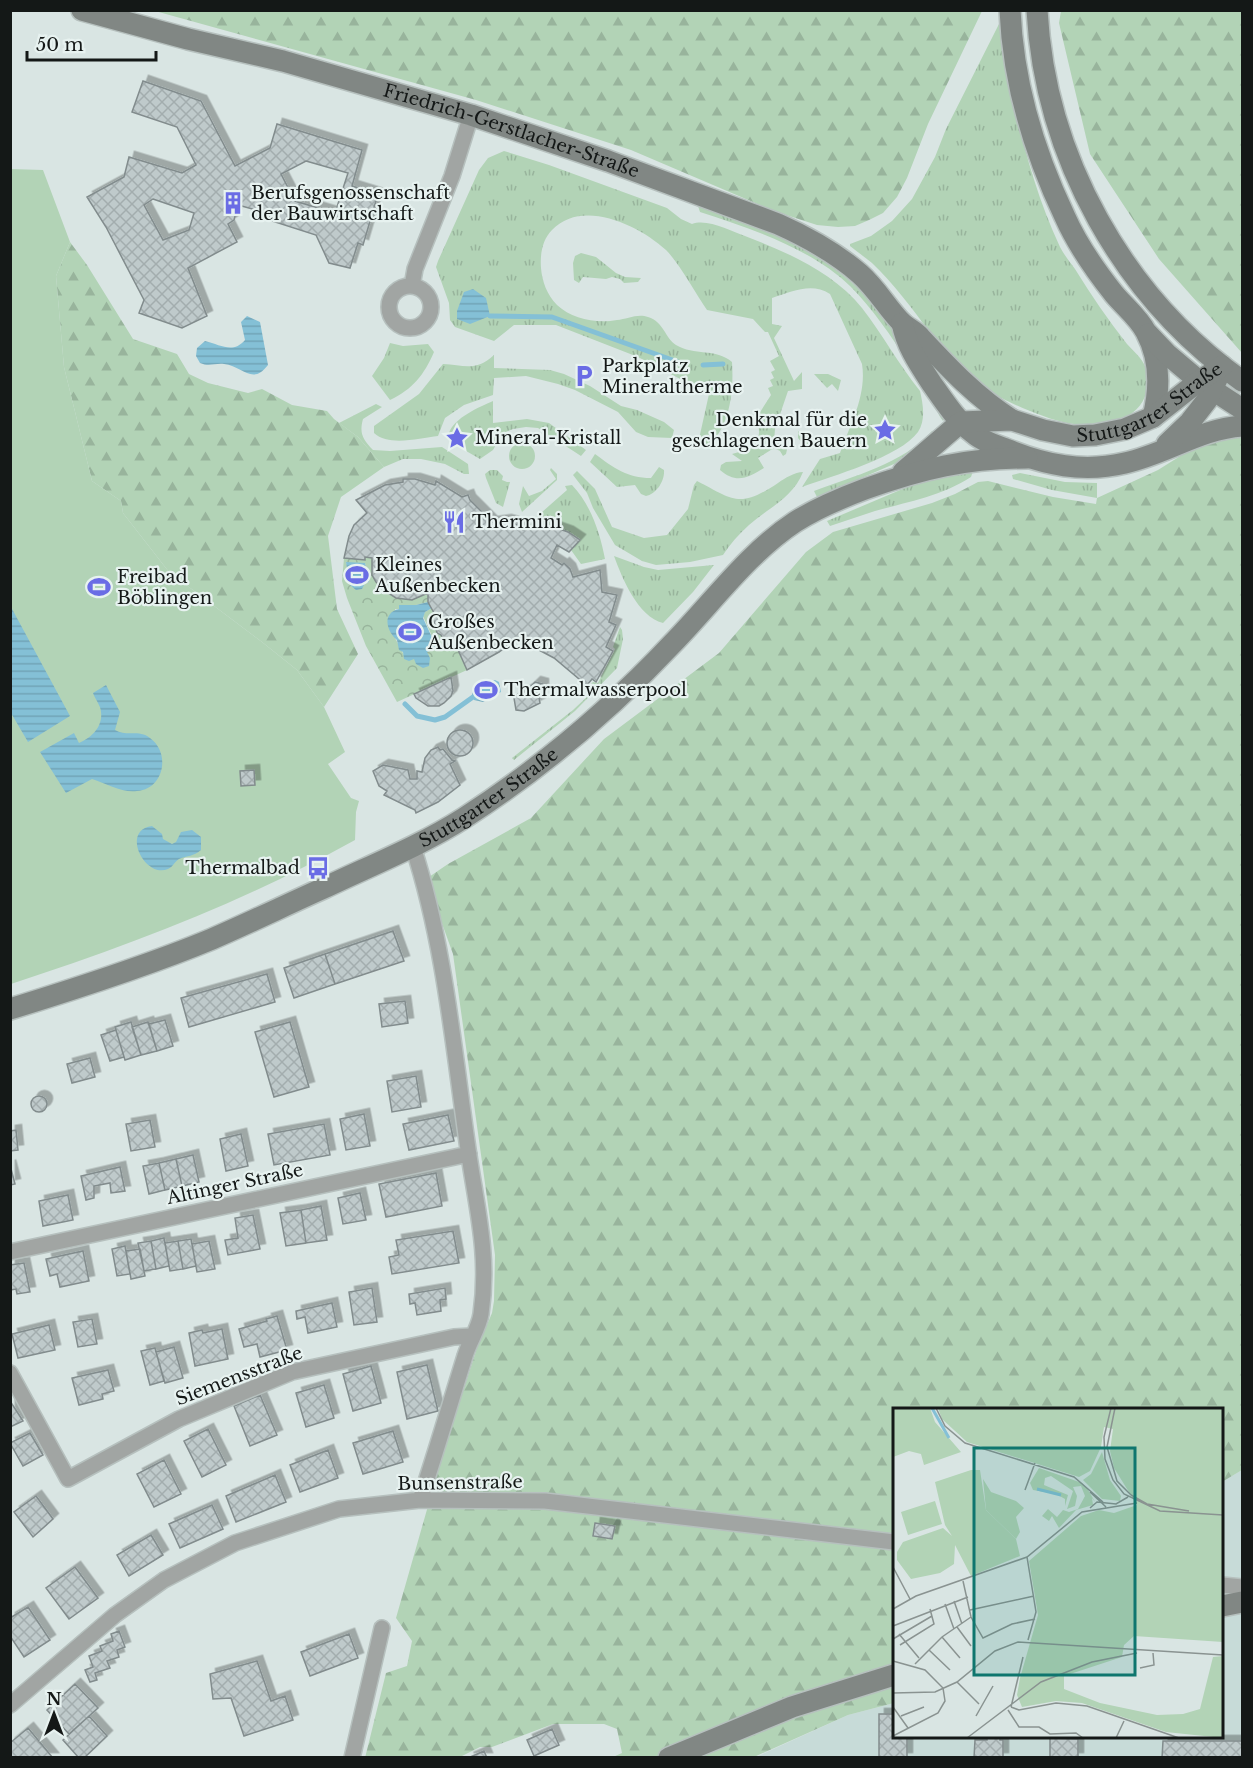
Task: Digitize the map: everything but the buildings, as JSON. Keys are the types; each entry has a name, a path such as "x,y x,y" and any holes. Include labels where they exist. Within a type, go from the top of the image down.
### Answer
{"main road":[{"name":"Friedrich-Gerstlacher-Straße","path":"82,10 188,39 284,61 471,115 608,161 759,216 802,235 858,272 881,295 902,323 919,335 959,379 1012,420"},
{"path":"1010,10 1018,83 1030,128 1064,217 1082,249 1146,332 1167,354 1206,385 1242,409"},
{"path":"1037,10 1046,77 1059,132 1090,207 1118,255 1140,284 1174,322 1242,381"},
{"name":"Friedrich-Gerstlacher-Straße","path":"902,323 913,357 971,426"},
{"path":"1146,332 1158,376 1153,417"},
{"name":"Stuttgarter Straße","path":"10,1009 97,982 211,939 413,847 461,819 518,781 594,719 671,646 756,555 794,523 818,510 843,497 897,477 937,466 971,461 1027,458 1066,467 1095,468 1128,462 1163,449 1174,435 1190,422 1206,385 1222,366"},
{"name":"Stuttgarter Straße","path":"897,477 971,426 1012,420 1062,434 1084,436 1106,434 1153,417 1206,385"},
{"path":"971,426 974,392"},
{"name":"Stuttgarter Straße","path":"971,426 1027,458"},
{"name":"Stuttgarter Straße","path":"937,466 968,444 971,426"},
{"path":"1163,449 1205,433 1242,426"},
{"path":"1223,1606 1242,1602"},
{"path":"669,1758 792,1707 893,1675"}],"street":[{"path":"412,286 416,269 452,177 471,115"},
{"path":"413,847 442,958 469,1154 482,1230 486,1278 481,1317 472,1336 420,1500"},
{"name":"Altinger Straße","path":"10,1252 469,1154"},
{"name":"Siemensstraße","path":"10,1373 68,1479 179,1419 292,1372 454,1337 472,1336"},
{"name":"Bunsenstraße","path":"10,1705 115,1615 164,1580 236,1543 339,1509 420,1500 545,1501 893,1542"},
{"path":"1223,1585 1242,1587"},
{"path":"352,1758 382,1628"}],"shaded area":[{"path":"1242,1470 1242,1757 754,1758 848,1715 893,1703 893,1738 1223,1738 1223,1481"}],"green space":[{"path":"155,11 982,11 928,124 897,197 883,213 855,226 838,227 817,225 774,211 631,150 476,100"},
{"path":"1061,11 1242,11 1242,353 1159,259 1090,154 1059,23"},
{"path":"999,24 1022,137 1048,220 1063,253 1106,317 1146,368 1147,389 1143,402 1123,418 1110,423 1081,425 1067,423 1030,411 996,395 960,367 888,279 850,246 850,244 871,236 892,221 912,199 935,157 946,129"},
{"path":"504,151 667,208 692,224 705,223 726,228 793,256 823,274 850,295 862,308 920,391 923,417 918,432 896,450 802,487 820,459 840,453 857,410 863,376 862,364 830,294 823,290 801,289 772,298 772,324 782,326 774,338 794,381 802,372 802,389 788,391 775,429 774,442 788,445 786,454 783,456 774,448 758,458 764,468 747,477 731,477 720,470 721,465 726,462 742,461 732,454 753,448 757,441 759,431 755,420 771,395 768,388 773,386 770,380 774,378 771,372 775,370 770,361 779,356 768,332 765,332 753,319 707,310 682,270 666,250 641,232 610,219 579,216 564,221 552,230 546,238 541,253 542,273 546,288 557,305 577,317 609,321 636,316 648,317 658,322 676,345 719,355 732,362 729,409 720,430 706,448 699,439 709,394 638,357 556,325 514,325 494,341 455,327 450,320 449,303 436,267 479,170 488,158"},
{"name":"Freibad Böblingen","path":"10,169 43,170 70,242 56,276 64,367 92,481 121,501 123,513 169,572 297,670 324,707 345,752 328,764 351,798 359,801 356,812 355,840 314,862 187,920 100,954 11,984"},
{"path":"698,206 764,230 806,250 844,276 872,303 893,330 938,400 943,421 933,400 895,342 850,286 818,261 780,241 700,212"},
{"path":"70,242 133,339 177,354 189,374 208,383 248,393 262,389 292,405 327,411 358,437 384,467 341,497 328,536 337,609 358,654 324,707 297,670 169,572 123,513 121,501 92,481 64,367 56,276"},
{"path":"581,253 596,257 616,273 625,277 641,278 638,282 624,283 612,277 606,279 583,277 579,283 574,280 573,263 575,256"},
{"path":"390,343 403,346 428,344 434,352 417,380 390,400 372,376 384,358"},
{"path":"494,355 494,368 550,370 590,386 621,406 637,410 664,422 674,430 672,438 648,437 636,432 618,412 575,390 526,376 494,378 493,395 464,405 445,418 438,436 396,441 374,433 374,426 419,394 443,364 475,366"},
{"path":"814,374 828,374 841,380 838,391 832,384 827,388"},
{"path":"493,401 493,423 527,419 549,423 586,450 581,456 538,428 526,427 503,433 493,450 480,459 454,444 449,433 456,423 481,406"},
{"path":"376,404 382,407 363,419 361,429 364,439 373,450 442,447 468,464 469,474 464,474 445,464 421,459 403,459 384,467 358,437 339,423"},
{"path":"798,431 805,438 810,433 819,443 813,446 805,445 798,438"},
{"path":"932,431 938,431 901,461 817,497 814,491 892,461"},
{"path":"1242,433 1242,1470 1223,1481 1223,1408 893,1408 893,1703 848,1715 754,1757 613,1757 622,1753 617,1729 604,1724 553,1724 492,1747 480,1747 460,1757 365,1758 386,1673 407,1666 412,1641 396,1618 444,1450 477,1348 492,1313 494,1301 495,1255 453,954 426,879 448,864 531,818 604,739 719,653 806,552 833,532 932,503 978,482 988,481 1053,497 1096,504 1097,498 1158,470 1209,438"},
{"path":"522,443 531,447 535,456 531,465 522,469 513,465 509,456 513,447"},
{"path":"595,454 615,468 642,478 651,478 659,467 664,470 663,478 656,490 646,496 641,494 635,485 617,487 590,462"},
{"path":"551,468 557,474 557,480 522,512 519,504 523,486 529,496 542,491 556,479"},
{"path":"490,470 497,470 503,476 502,480 510,482 503,507 496,503 486,478 485,474"},
{"path":"577,471 595,489 612,527 644,538 667,535 688,509 697,481 729,497 745,499 765,491 790,476 803,472 787,496 745,528 723,555 690,562 656,565 642,561 615,545 593,508 587,493 573,475"},
{"path":"973,471 971,477 960,484 936,494 830,526 827,521 938,474"},
{"path":"1020,473 1065,482 1097,483 1097,498 1052,490 1013,479 1012,475"},
{"path":"572,485 594,520 605,559 581,564 571,550 580,540 556,529 529,527 533,520 567,490 565,486"},
{"path":"614,556 658,570 714,565 693,592 663,623 646,613 639,605 626,585"},
{"path":"365,557 372,558 376,580 388,594 407,599 428,593 428,602 399,605 399,609 395,609 395,638 404,655 427,652 435,648 423,616 432,608 437,632 454,641 467,670 397,702 366,646 342,581 344,558 365,560","holes":["346,563 365,563 369,582 365,583"]},
{"path":"620,627 623,639 617,668 575,711 514,760 512,758 590,694 587,688 593,682 598,683 615,649 613,647"}],"water":[{"path":"473,289 486,298 490,316 470,324 457,319 457,311 464,292"},
{"path":"247,316 260,322 268,365 262,371 252,374 231,365 200,363 196,356 197,348 205,341 231,348 245,340 241,322"},
{"name":"Kleines Außenbecken","path":"346,562 365,563 369,582 365,583 362,589 356,590 350,585"},
{"name":"Großes Außenbecken","path":"428,602 432,608 425,612 423,618 436,646 427,652 430,658 429,666 423,668 416,664 414,659 409,661 404,659 397,640 388,628 388,618 393,611 399,609 399,605"},
{"path":"11,607 70,716 28,742 11,713"},
{"name":"Thermalwasserpool","path":"495,680 499,682 501,692 483,702 474,700 472,695 474,688"},
{"path":"106,685 120,712 115,730 146,735 150,738 161,752 162,769 159,777 146,789 126,791 92,779 66,793 40,752 74,733 79,743 92,735 101,717 100,707 93,693"},
{"path":"152,826 162,834 163,839 172,844 176,842 181,832 192,830 201,837 201,850 179,859 168,869 159,870 151,867 139,853 137,844 138,836 143,829"}],"waterway":[{"path":"490,316 552,317 678,362"},
{"path":"703,365 723,364"},
{"path":"405,704 417,716 435,720 445,717 473,697"}],"place":[{"name":"Berufsgenossenschaft der Bauwirtschaft","path":"233,203"},
{"name":"Parkplatz Mineraltherme","path":"584,376"},
{"name":"Denkmal für die geschlagenen Bauern","path":"885,430"},
{"name":"Mineral-Kristall","path":"457,438"},
{"name":"Thermini","path":"454,522"},
{"name":"Kleines Außenbecken","path":"357,575"},
{"name":"Freibad Böblingen","path":"99,587"},
{"name":"Großes Außenbecken","path":"410,632"},
{"name":"Thermalwasserpool","path":"486,690"},
{"name":"Thermalbad","path":"318,868"}]}
